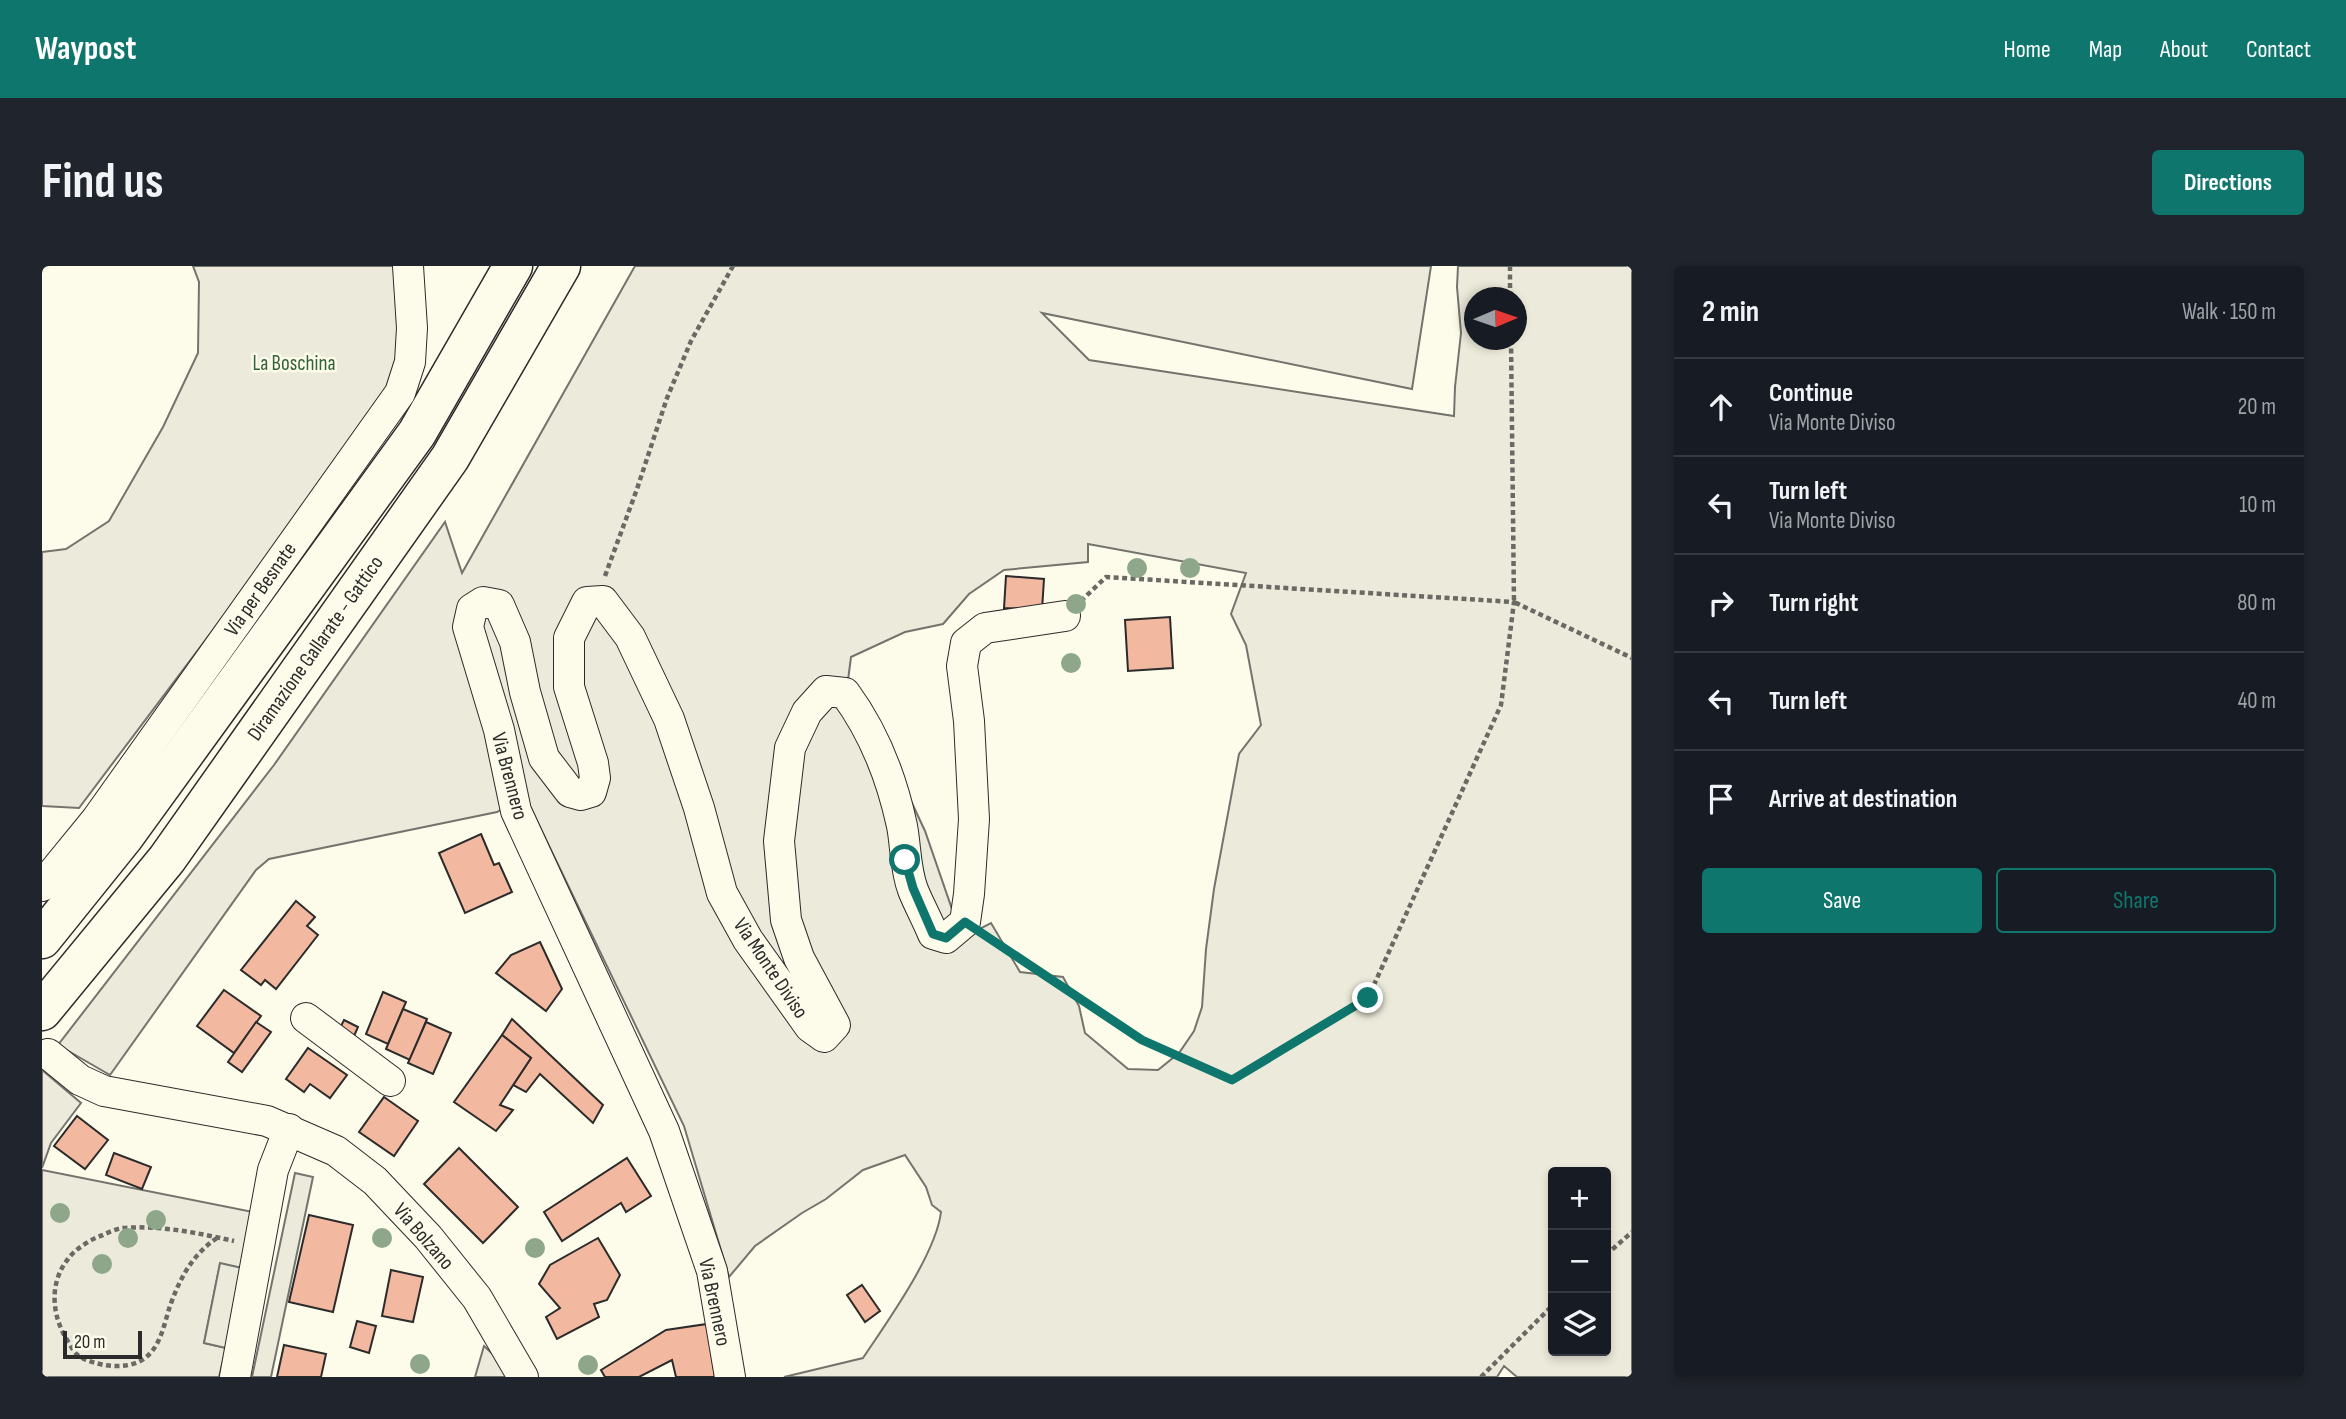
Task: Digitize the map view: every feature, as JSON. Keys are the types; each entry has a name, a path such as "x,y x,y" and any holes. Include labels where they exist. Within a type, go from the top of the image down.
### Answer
{"highway":[{"name":"Diramazione Gallarate - Gattico","path":"42,939 124,837 417,433 513,266"},
{"name":"Diramazione Gallarate - Gattico","path":"42,1011 167,859 450,458 561,266"}],"street":[{"name":"Via per Besnate","path":"42,886 96,820 400,393 410,362 412,328 408,266"},
{"name":"Via Brennero","path":"603,601 587,602 569,638 569,687 593,763 595,778 591,792 581,795 570,792 544,758 525,692 515,642 499,605 484,601 472,609 468,627 499,730 516,811 664,1132 712,1271 730,1377"},
{"name":"Via Monte Diviso","path":"603,601 630,637 669,719 699,808 722,893 748,940 810,1027 824,1037 835,1025 799,958 786,920 779,841 790,748 807,712 826,691 845,693 863,717 889,780 902,826 905,860 913,888 933,934 946,938 965,922"},
{"path":"965,922 974,819 969,721 962,666 966,643 985,628 1065,616"},
{"path":"306,1017 390,1081"},
{"name":"Via Bolzano","path":"48,1054 80,1080 104,1091 267,1121 336,1151 375,1181 428,1237 477,1298 523,1377"},
{"path":"235,1377 273,1170 289,1129"}],"path":[{"path":"603,601 605,573 637,489 667,398 691,341 733,266"},
{"path":"1510,266 1510,287"},
{"path":"965,922 1142,1040 1232,1080 1368,998 1500,705 1514,602 1511,350"},
{"path":"1065,616 1107,577 1514,602 1632,658"},
{"path":"120,1228 190,1232 217,1238 201,1249 183,1275 156,1345 144,1359 126,1366 111,1366 91,1362 76,1354 57,1321 54,1303 57,1279 68,1258 94,1238 120,1228"},
{"path":"1611,1251 1632,1232"},
{"path":"1481,1377 1548,1310"}],"green space":[{"name":"La Boschina","path":"193,266 395,266 401,354 384,403 79,808 42,806 42,552 66,549 109,521 163,427 198,353 199,282"},
{"path":"635,266 1431,266 1412,389 1042,313 1089,360 1454,416 1461,333 1458,266 1632,266 1632,1377 1517,1377 1504,1366 1497,1377 784,1377 863,1358 920,1267 937,1229 941,1212 932,1205 926,1187 905,1155 863,1170 826,1199 755,1246 729,1277 684,1126 525,796 497,812 269,859 256,870 110,1075 58,1045 274,765 445,522 462,573","holes":["1088,544 1246,573 1231,614 1246,645 1261,725 1239,754 1214,889 1202,1007 1194,1031 1179,1053 1158,1070 1128,1069 1085,1033 1079,1006 1063,977 1020,972 991,923 962,938 925,831 898,773 848,680 851,657 905,632 943,624 969,594 1004,570 1088,562"]},
{"path":"42,1070 81,1103 51,1143 42,1168"},
{"path":"42,1170 253,1212 242,1268 220,1264 204,1343 226,1348 219,1377 42,1377"},
{"path":"484,1346 497,1358 507,1377 475,1377"}],"shaded area":[{"path":"295,1173 313,1177 271,1377 252,1377"},
{"path":"220,1263 242,1268 226,1348 204,1343"}],"building":[{"path":"1006,576 1044,579 1042,610 1004,608"},
{"path":"1170,617 1173,668 1128,671 1125,620"},
{"path":"481,834 494,865 499,863 512,892 465,913 439,853"},
{"path":"296,901 315,917 307,926 318,935 276,989 265,980 261,985 241,970"},
{"path":"540,942 562,989 546,1011 496,973 511,955"},
{"path":"224,990 261,1016 234,1053 197,1026"},
{"path":"383,992 406,1002 388,1044 366,1034"},
{"path":"403,1009 427,1019 410,1060 386,1049"},
{"path":"512,1019 603,1105 593,1123 540,1074 526,1092 513,1085 531,1058 502,1035"},
{"path":"344,1020 358,1027 351,1043 336,1036"},
{"path":"256,1022 271,1032 242,1072 228,1062"},
{"path":"426,1022 451,1033 433,1074 408,1063"},
{"path":"502,1035 531,1058 500,1105 513,1110 496,1131 454,1102"},
{"path":"308,1048 347,1075 330,1098 310,1084 304,1092 286,1079"},
{"path":"384,1097 418,1121 394,1156 359,1132"},
{"path":"77,1116 108,1140 85,1169 54,1146"},
{"path":"459,1148 518,1207 483,1243 424,1184"},
{"path":"114,1153 151,1167 142,1189 106,1175"},
{"path":"627,1158 651,1196 626,1212 621,1203 562,1241 544,1212"},
{"path":"309,1215 353,1225 333,1312 289,1302"},
{"path":"598,1238 620,1275 607,1300 594,1304 599,1317 557,1339 546,1317 560,1308 539,1284 550,1265"},
{"path":"391,1270 423,1277 413,1322 382,1316"},
{"path":"862,1285 880,1311 865,1322 847,1295"},
{"path":"357,1321 376,1326 369,1353 350,1347"},
{"path":"707,1324 715,1377 676,1377 672,1360 639,1377 605,1377 601,1370 666,1330"},
{"path":"284,1345 326,1354 321,1377 277,1377"}],"route":[{"path":"905,860 913,888 933,934 946,938 965,922 1142,1040 1232,1080 1368,998"}]}
